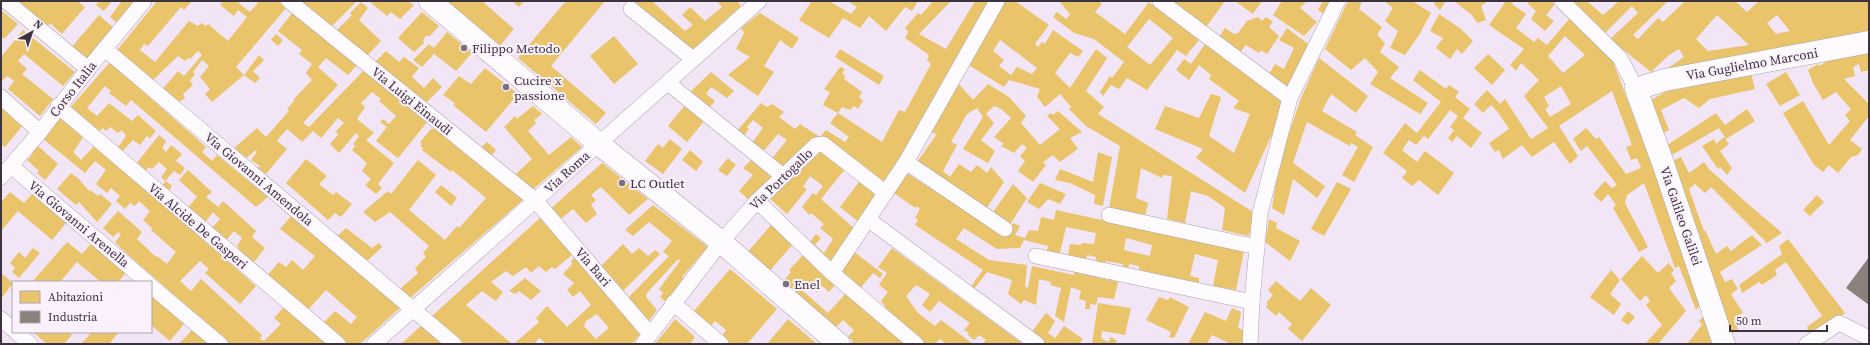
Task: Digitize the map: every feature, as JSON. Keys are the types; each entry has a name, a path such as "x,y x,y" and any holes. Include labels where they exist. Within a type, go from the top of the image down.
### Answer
{"street":[{"path":"6,1 88,69"},
{"name":"Corso Italia","path":"6,171 40,132 58,106 144,1"},
{"path":"430,1 599,144 721,242 839,344"},
{"path":"832,273 869,220 906,162 997,1"},
{"path":"1160,1 1290,98"},
{"path":"1250,344 1252,302 1260,213 1290,98 1338,1"},
{"path":"1562,1 1620,58 1636,89"},
{"name":"Via Luigi Einaudi","path":"291,2 535,200"},
{"name":"Via Roma","path":"374,344 693,60 749,4"},
{"path":"631,9 693,60"},
{"name":"Via Guglielmo Marconi","path":"1636,89 1665,80 1869,42"},
{"name":"Via Giovanni Amendola","path":"105,49 454,344"},
{"path":"668,82 783,176"},
{"name":"Via Galileo Galilei","path":"1636,89 1664,166 1724,344"},
{"path":"1,97 40,132"},
{"name":"Via Alcide De Gasperi","path":"58,106 338,344"},
{"name":"Via Portogallo","path":"647,339 721,242 757,201 816,145 823,144 886,193"},
{"path":"906,162 1004,228"},
{"name":"Via Giovanni Arenella","path":"6,171 146,281"},
{"name":"Via Bari","path":"535,200 647,339"},
{"path":"757,201 832,273 916,344"},
{"path":"1109,215 1257,247"},
{"path":"869,220 1037,344"},
{"path":"1036,256 1252,302"},
{"path":"152,287 220,344"},
{"path":"673,303 721,344"},
{"path":"1,319 12,328"},
{"path":"1807,344 1839,323 1869,338"},
{"path":"17,333 30,344"}],"building: Abitazioni":[{"path":"18,1 77,1 85,7 62,34 50,23 48,26"},
{"path":"99,1 112,1 104,11 96,5"},
{"path":"122,1 135,1 117,23 110,17"},
{"path":"157,1 192,1 184,10 181,7 148,46 144,44 140,50 155,62 189,21 198,26 201,23 206,26 208,24 228,41 247,17 238,10 234,16 220,5 223,1 236,1 250,12 258,3 256,1 278,1 286,8 236,67 244,75 212,102 205,94 210,89 200,77 209,66 202,60 193,72 195,74 190,81 193,85 183,94 185,98 176,104 161,91 178,71 184,76 202,55 198,51 190,59 188,58 185,61 178,56 150,83 114,54"},
{"path":"302,1 334,1 336,3 338,1 357,1 328,30 298,6"},
{"path":"372,1 408,1 414,5 400,19 391,12 387,16 371,3"},
{"path":"443,1 482,1 514,29 498,48"},
{"path":"512,1 524,1 519,7"},
{"path":"564,1 605,1 551,66 606,113 596,124 518,58 565,2"},
{"path":"630,1 652,1 685,31 693,25 682,15 690,7 705,21 722,7 717,1 737,1 741,6 691,51"},
{"path":"812,1 829,1 851,14 857,7 848,1 918,1 912,11 905,7 886,31 869,16 860,28 843,18 829,38 799,20"},
{"path":"933,1 951,1 919,34 946,49 975,1 992,1 887,186 820,137 826,130 845,142 849,137 830,123 838,113 882,142 899,110 905,112 931,64 927,60 929,55 905,38 908,32 905,28 918,13 921,15"},
{"path":"1002,1 1015,1 1049,25 1035,44 1038,47 1042,42 1045,44 1053,30 1083,51 1078,57 1070,53 1055,73 1070,88 1096,49 1107,58 1086,91 1104,107 1098,114 1253,212 1249,236 1222,230 1225,208 1208,196 1191,191 1185,223 1167,219 1172,176 1163,175 1162,178 1141,168 1136,198 1148,203 1145,217 1109,209 1120,146 1086,126 1069,109 1071,107 1060,94 1045,107 1037,97 1040,89 1009,80 1004,87 967,64","holes":["1000,40 1037,68 1032,74 1017,67 1011,75 999,66 1004,60 993,51"]},
{"path":"1059,1 1098,1 1102,4 1095,12 1125,34 1149,2 1199,40 1186,56 1177,50 1147,90 1127,78 1119,89 1111,85 1103,96 1100,92 1110,76 1112,78 1124,62 1094,39 1074,33 1053,17 1057,12 1066,19 1070,14","holes":["1149,19 1173,38 1150,65 1127,47"]},
{"path":"1166,1 1195,2 1225,1 1204,30"},
{"path":"1235,1 1262,1 1253,14"},
{"path":"1282,1 1306,2 1300,8 1317,22 1304,36 1273,15"},
{"path":"1323,1 1336,1 1328,17 1318,10"},
{"path":"1348,1 1362,1 1359,9 1382,27 1377,35 1385,43 1380,52 1399,67 1390,78 1428,103 1420,114 1370,84 1378,72 1365,58 1351,70 1325,49"},
{"path":"1384,1 1415,1 1414,2 1431,13 1419,35 1405,55 1390,48 1398,31 1385,21 1393,8"},
{"path":"1435,1 1446,1 1440,10 1434,4"},
{"path":"1454,1 1488,1 1481,6 1486,20 1477,23 1472,15"},
{"path":"1506,1 1514,1 1512,4 1526,14 1516,28 1534,42 1538,38 1547,45 1570,18 1611,56 1703,301 1696,310 1679,266 1675,268 1644,183 1627,195 1625,203 1648,247 1639,252 1613,208 1616,205 1608,194 1601,202 1593,194 1605,181 1612,188 1617,185 1587,146 1581,151 1573,139 1586,128 1596,139 1599,137 1626,174 1641,168 1637,158 1631,160 1626,147 1632,145 1612,91 1559,126 1578,156 1570,164 1554,142 1532,157 1522,145 1503,159 1499,150 1495,152 1489,143 1509,129 1491,105 1483,113 1474,104 1487,90 1500,104 1505,99 1531,139 1548,128 1524,96 1539,80 1521,63 1516,71 1510,65 1524,49 1489,25","holes":["1565,36 1585,55 1563,73 1548,56","1561,86 1571,104 1550,117 1545,109 1549,106 1544,97"]},
{"path":"1529,1 1551,1 1555,4 1546,15 1554,21 1545,31 1531,19 1536,11 1527,3"},
{"path":"1566,1 1587,1 1603,15 1619,1 1668,1 1633,35 1638,39 1658,18 1663,22 1685,1 1735,1 1747,12 1759,1 1869,1 1869,35 1669,73 1668,68 1684,57 1679,49 1669,55 1651,72 1610,39 1638,13 1632,6 1605,33","holes":["1717,15 1749,45 1708,51 1696,39","1777,15 1790,31 1776,34 1767,23"]},
{"path":"361,2 368,8 359,20 381,41 364,59 333,34 352,15 350,13"},
{"path":"2,11 18,24 4,39 1,36"},
{"path":"293,12 357,65 348,75 326,58 318,67 338,85 303,123 309,127 365,69 428,121 398,158 376,141 387,127 380,122 383,119 389,124 396,116 379,101 381,99 372,92 361,103 365,107 357,119 374,133 366,140 394,163 378,184 382,188 376,194 365,185 371,179 362,171 367,163 352,150 355,146 353,144 359,136 356,133 339,153 330,144 338,135 336,131 344,123 338,118 321,138 313,131 302,142 287,129 277,141 287,149 266,174 258,168 260,166 251,160 257,152 256,150 244,160 233,149 257,128 266,137 289,111 287,109 294,101 293,100 312,80 306,73 312,64 299,54 302,50 278,31"},
{"path":"422,12 439,26 430,36 426,36 423,40 424,43 414,52 398,38"},
{"path":"760,13 799,38 792,49 780,40 764,66 774,72 758,96 728,75 750,57 736,49 744,33 741,28"},
{"path":"1439,14 1461,29 1473,41 1462,54 1457,49 1450,59 1436,48 1443,38 1430,31"},
{"path":"99,15 114,28 87,60 71,48"},
{"path":"1258,17 1262,21 1266,17 1273,22 1269,27 1279,36 1267,54 1261,50 1259,53 1246,45 1237,56 1217,40 1225,28 1234,34 1238,33 1247,21"},
{"path":"1287,28 1311,46 1291,89 1268,76 1275,64 1284,69 1294,48 1279,40"},
{"path":"23,30 75,72 63,86 24,54 18,61 27,69 22,74 53,99 40,116 8,89 14,81 7,76 1,82 1,57"},
{"path":"447,32 472,53 456,71 434,54 422,67 413,60 429,44 434,48"},
{"path":"276,34 283,40 278,46 271,40"},
{"path":"614,36 638,64 614,84 590,56"},
{"path":"1205,44 1275,94 1279,100 1286,104 1245,193 1196,158 1203,149 1155,129 1165,106 1199,118 1211,94 1221,97 1209,136 1234,153 1250,114 1233,108 1239,101 1209,79 1211,75 1199,65 1189,80 1176,70 1184,59 1191,64"},
{"path":"840,49 884,76 879,85 835,57"},
{"path":"386,51 399,62 404,57 419,68 412,77 424,88 433,78 442,87 424,105 373,64"},
{"path":"1869,51 1869,70 1861,72 1859,64 1853,67 1855,76 1844,79 1869,104 1869,116 1850,140 1862,149 1858,155 1851,157 1838,173 1829,165 1823,172 1814,165 1783,113 1803,101 1829,145 1850,121 1845,115 1851,109 1836,92 1823,100 1813,83 1808,70 1818,64 1819,66 1826,62 1826,59"},
{"path":"1488,54 1505,70 1492,85 1474,68"},
{"path":"259,55 264,60 253,71 260,78 255,83 244,75"},
{"path":"1319,58 1368,96 1356,113 1331,94 1322,111 1357,132 1355,135 1373,147 1354,182 1342,175 1358,147 1351,143 1350,146 1307,122 1293,163 1325,186 1317,198 1293,179 1284,215 1272,208 1278,166 1301,98"},
{"path":"110,62 206,147 202,152 212,161 217,155 268,197 256,207 131,100 126,106 109,93 111,91 105,86 87,108 97,116 109,103 132,121 138,115 156,131 150,138 147,136 140,145 133,140 120,154 116,150 126,136 122,130 118,133 110,127 106,131 103,128 96,134 69,109"},
{"path":"840,67 845,69 842,73 845,76 844,79 862,92 859,97 863,101 858,109 854,106 850,110 842,107 838,113 823,105 830,92 824,89"},
{"path":"485,68 518,94 486,132 453,105 455,103 443,95 459,76 471,84"},
{"path":"1420,70 1446,89 1449,85 1459,92 1455,97 1470,109 1463,118 1482,133 1471,148 1457,136 1452,142 1448,138 1454,130 1450,127 1458,116 1450,110 1428,139 1424,136 1416,145 1409,140 1402,150 1417,162 1425,151 1454,173 1438,195 1419,180 1412,186 1402,178 1407,171 1383,153 1405,123 1417,133 1441,102 1413,80"},
{"path":"711,72 734,91 727,98 711,87 706,94 715,101 709,108 689,93"},
{"path":"1786,72 1800,95 1780,106 1766,84"},
{"path":"1751,74 1755,89 1710,99 1699,108 1684,98 1661,110 1669,130 1656,137 1644,104 1672,88"},
{"path":"958,83 973,100 988,84 1009,97 1026,116 1021,123 1040,145 1060,129 1047,116 1051,113 1053,115 1058,111 1082,132 1070,138 1078,149 1060,162 1053,155 1043,162 1046,165 1033,182 1018,171 1025,161 1020,156 1027,148 1022,144 1014,153 1001,146 1004,144 994,137 1011,118 1001,109 994,106 986,114 994,123 981,140 995,151 988,163 963,149 983,117 977,108 967,114 951,142 957,145 943,171 950,177 959,164 971,172 977,165 987,173 991,167 1004,182 984,212 917,162 937,134 931,132"},
{"path":"761,103 767,107 772,104 784,112 779,117 795,129 800,124 820,137 780,168 770,161 787,140 778,134 762,153 751,144 763,128 753,120 747,127 749,129 742,138 736,132"},
{"path":"686,104 705,120 687,142 668,126"},
{"path":"1,106 23,125 5,147 1,144"},
{"path":"533,106 542,114 534,120 536,123 528,131 549,155 571,137 582,147 530,192 516,174 532,159 504,127 515,116 517,119"},
{"path":"1747,109 1755,121 1726,139 1719,128 1665,159 1661,149 1716,113 1725,125"},
{"path":"62,115 85,135 73,152 81,160 95,145 256,286 240,304 205,273 209,269 200,261 180,281 191,291 201,279 262,335 260,339 264,341 281,324 274,318 284,307 327,344 230,344 115,242 121,235 118,232 113,237 103,228 118,211 142,232 137,239 156,257 157,256 167,264 176,252 151,230 152,228 143,220 150,211 139,201 135,206 130,203 125,209 116,201 120,196 111,188 107,193 96,184 106,170 95,161 85,173 42,138"},
{"path":"435,128 524,199 410,298 399,290 418,273 415,268 426,257 423,253 429,246 390,212 375,222 363,212 388,191 391,194 418,160 436,175 409,210 445,240 457,226 459,228 486,198 452,170 451,172 422,150 423,148 420,146 422,144 420,142 431,129"},
{"path":"159,135 166,141 162,148 166,152 171,145 182,154 176,161 185,168 180,175 174,171 165,181 161,177 167,169 159,162 152,169 149,167 144,172 136,164"},
{"path":"1724,137 1729,144 1720,151 1732,168 1727,175 1720,167 1718,169 1702,146 1714,139 1716,144"},
{"path":"670,139 682,149 663,174 645,161 658,144 663,148"},
{"path":"487,142 496,150 489,158 479,149"},
{"path":"37,145 58,164 45,180 37,173 39,171 27,160 33,154 30,152"},
{"path":"690,150 703,162 696,171 682,160"},
{"path":"818,152 823,152 845,169 821,199 857,231 832,261 809,243 816,234 821,238 815,245 824,253 833,239 820,228 824,224 811,213 809,215 802,207 813,193 816,195 823,186 810,176 803,187 807,189 787,214 769,198"},
{"path":"1098,152 1112,157 1103,206 1094,204 1095,195 1070,183 1055,180 1060,169 1093,182"},
{"path":"754,157 774,177 749,200 739,191 753,175 743,168"},
{"path":"1681,157 1689,173 1704,162 1709,169 1782,233 1767,243 1711,187 1705,193 1695,184 1689,189 1704,231 1705,230 1716,254 1727,246 1731,251 1752,235 1762,245 1720,272 1725,282 1732,279 1738,289 1731,294 1743,313 1734,317 1738,330 1731,334 1667,163"},
{"path":"728,158 736,165 727,176 718,170"},
{"path":"306,159 327,176 319,184 333,195 336,192 352,204 341,217 335,213 328,220 286,183"},
{"path":"602,163 648,199 629,215 601,187 591,195 596,200 591,205 597,214 586,223 573,209 557,222 548,211"},
{"path":"188,170 212,192 206,197 218,207 223,201 256,231 252,237 265,248 251,266 237,246 242,238 234,231 224,243 210,230 220,219 213,212 203,225 186,210 197,197 179,180"},
{"path":"905,172 1005,236 1013,223 1020,226 1015,235 1025,238 1029,230 1038,231 1041,217 1054,220 1056,210 1244,251 1236,290 1213,286 1218,260 1195,254 1190,276 1199,278 1199,283 1139,274 1139,266 1129,264 1128,271 1123,269 1123,264 1106,261 1105,264 1096,262 1096,257 1087,255 1086,263 1067,259 1070,244 1094,244 1096,233 1066,227 1059,257 1046,255 1048,246 1024,240 1020,248 997,249 964,228 956,239 989,260 1027,265 1025,287 1028,288 1032,266 1074,275 1074,272 1118,282 1114,299 1098,297 1096,305 1090,304 1090,309 1085,309 1086,301 1079,299 1081,291 1071,287 1064,322 1055,316 1061,288 1050,285 1051,282 1039,279 1036,305 1024,300 1021,304 1008,294 1012,280 987,272 972,292 969,289 983,270 915,225 918,220 915,218 920,209 916,206 915,208 894,193","holes":["1126,238 1152,245 1150,256 1124,250"]},
{"path":"71,173 79,179 89,191 90,190 98,196 100,194 112,204 97,222 79,202 76,205 57,189"},
{"path":"166,181 172,186 168,192 161,187"},
{"path":"859,182 880,197 860,223 840,207"},
{"path":"1337,182 1351,189 1324,236 1311,229"},
{"path":"1040,183 1066,194 1060,204 1048,199 1039,209 1027,202"},
{"path":"1013,184 1027,198 1009,226 991,215"},
{"path":"441,185 457,198 451,206 435,192"},
{"path":"10,192 24,203 33,193 67,222 52,240 18,211 1,231 1,202"},
{"path":"1817,195 1824,202 1810,216 1803,210"},
{"path":"653,205 708,247 682,277 684,278 666,302 660,297 663,293 659,289 680,261 678,259 647,293 646,297 657,310 647,323 626,300 669,256 663,252 672,241 649,222 633,236 625,230"},
{"path":"292,215 401,307 360,344 342,344 321,325 335,311 351,324 357,317 326,290 306,312 266,277 279,262 286,267 292,260 303,270 315,256 280,229"},
{"path":"540,218 573,254 555,269 552,267 546,272 539,266 531,273 526,267 513,276 506,271 491,282 503,292 496,301 482,291 466,305 512,344 463,344 432,316"},
{"path":"1269,219 1277,223 1276,228 1300,241 1290,261 1265,242"},
{"path":"772,224 794,243 766,275 744,256"},
{"path":"346,228 372,248 379,243 382,247 365,263 335,238"},
{"path":"1788,239 1845,313 1811,337 1807,327 1822,316 1786,262 1775,270 1777,275 1762,285 1759,282 1742,293 1739,285 1782,254 1779,246"},
{"path":"67,242 82,254 91,244 126,273 119,281 100,281 77,262 61,281 33,281"},
{"path":"623,244 632,254 639,248 648,256 655,250 660,254 620,294 597,270"},
{"path":"33,248 40,253 19,278 12,272 15,268 10,263 19,252 25,258"},
{"path":"892,248 1023,344 982,344 986,340 979,335 974,340 968,335 969,333 964,330 970,323 939,301 930,312 922,305 930,294 916,285 906,296 918,313 935,326 941,320 973,344 946,344 940,339 935,344 924,344 883,310 885,306 881,301 888,292 879,285 887,273 878,267"},
{"path":"853,251 883,274 880,278 873,273 859,290 839,272"},
{"path":"803,255 836,284 829,292 822,286 817,292 805,282 803,291 828,313 848,291 909,344 863,344 861,342 859,344 851,344 853,341 848,337 854,330 843,320 832,331 780,285 791,272 789,270"},
{"path":"1642,256 1658,273 1669,263 1674,270 1671,273 1676,281 1669,288 1686,311 1658,344 1645,344 1662,325 1646,305 1650,301 1646,295 1640,301 1621,279"},
{"path":"575,257 641,333 632,344 547,344 539,338 534,344 515,343 539,322 536,318 547,306 567,327 591,305 580,291 573,297 567,290 574,283 563,274 572,264 571,261","holes":["597,314 609,328 596,339 584,326 586,321"]},
{"path":"730,269 777,309 747,344 729,344 721,337 726,330 715,321 710,327 693,312"},
{"path":"1611,270 1620,280 1610,294 1621,304 1614,315 1590,297"},
{"path":"1,273 12,282 12,284 1,299"},
{"path":"525,278 541,291 531,300 519,291 515,294 509,291"},
{"path":"1276,281 1300,301 1311,288 1331,305 1302,341 1288,329 1292,324 1279,312 1276,316 1266,307 1268,304 1266,303 1273,295 1268,290"},
{"path":"152,296 184,324 170,341 152,326"},
{"path":"1159,297 1168,300 1170,297 1189,307 1174,338 1169,337 1171,332 1146,320"},
{"path":"1098,303 1131,308 1125,335 1102,331 1101,338 1108,342 1111,337 1117,341 1115,344 1092,344"},
{"path":"1232,308 1241,312 1238,328 1245,331 1242,344 1231,344 1212,335 1207,344 1188,344 1205,312 1226,321"},
{"path":"1628,311 1635,317 1628,325 1621,320"},
{"path":"1046,313 1055,321 1048,333 1055,338 1064,326 1083,339 1079,344 1042,344 1030,334"},
{"path":"1707,313 1718,344 1687,344 1702,325 1699,321"},
{"path":"675,319 695,337 690,344 655,344"},
{"path":"788,319 817,344 767,344"},
{"path":"422,325 443,344 401,344"},
{"path":"192,330 208,344 179,344"},
{"path":"34,333 69,333 72,335 64,344 47,344"},
{"path":"91,333 118,333 109,344 81,344"}],"building: Industria":[{"path":"1869,257 1869,305 1846,288"}],"place":[{"name":"Filippo Metodo","path":"464,48"},
{"name":"Cucire x passione","path":"506,87"},
{"name":"LC Outlet","path":"622,183"},
{"name":"Enel","path":"786,284"}]}
